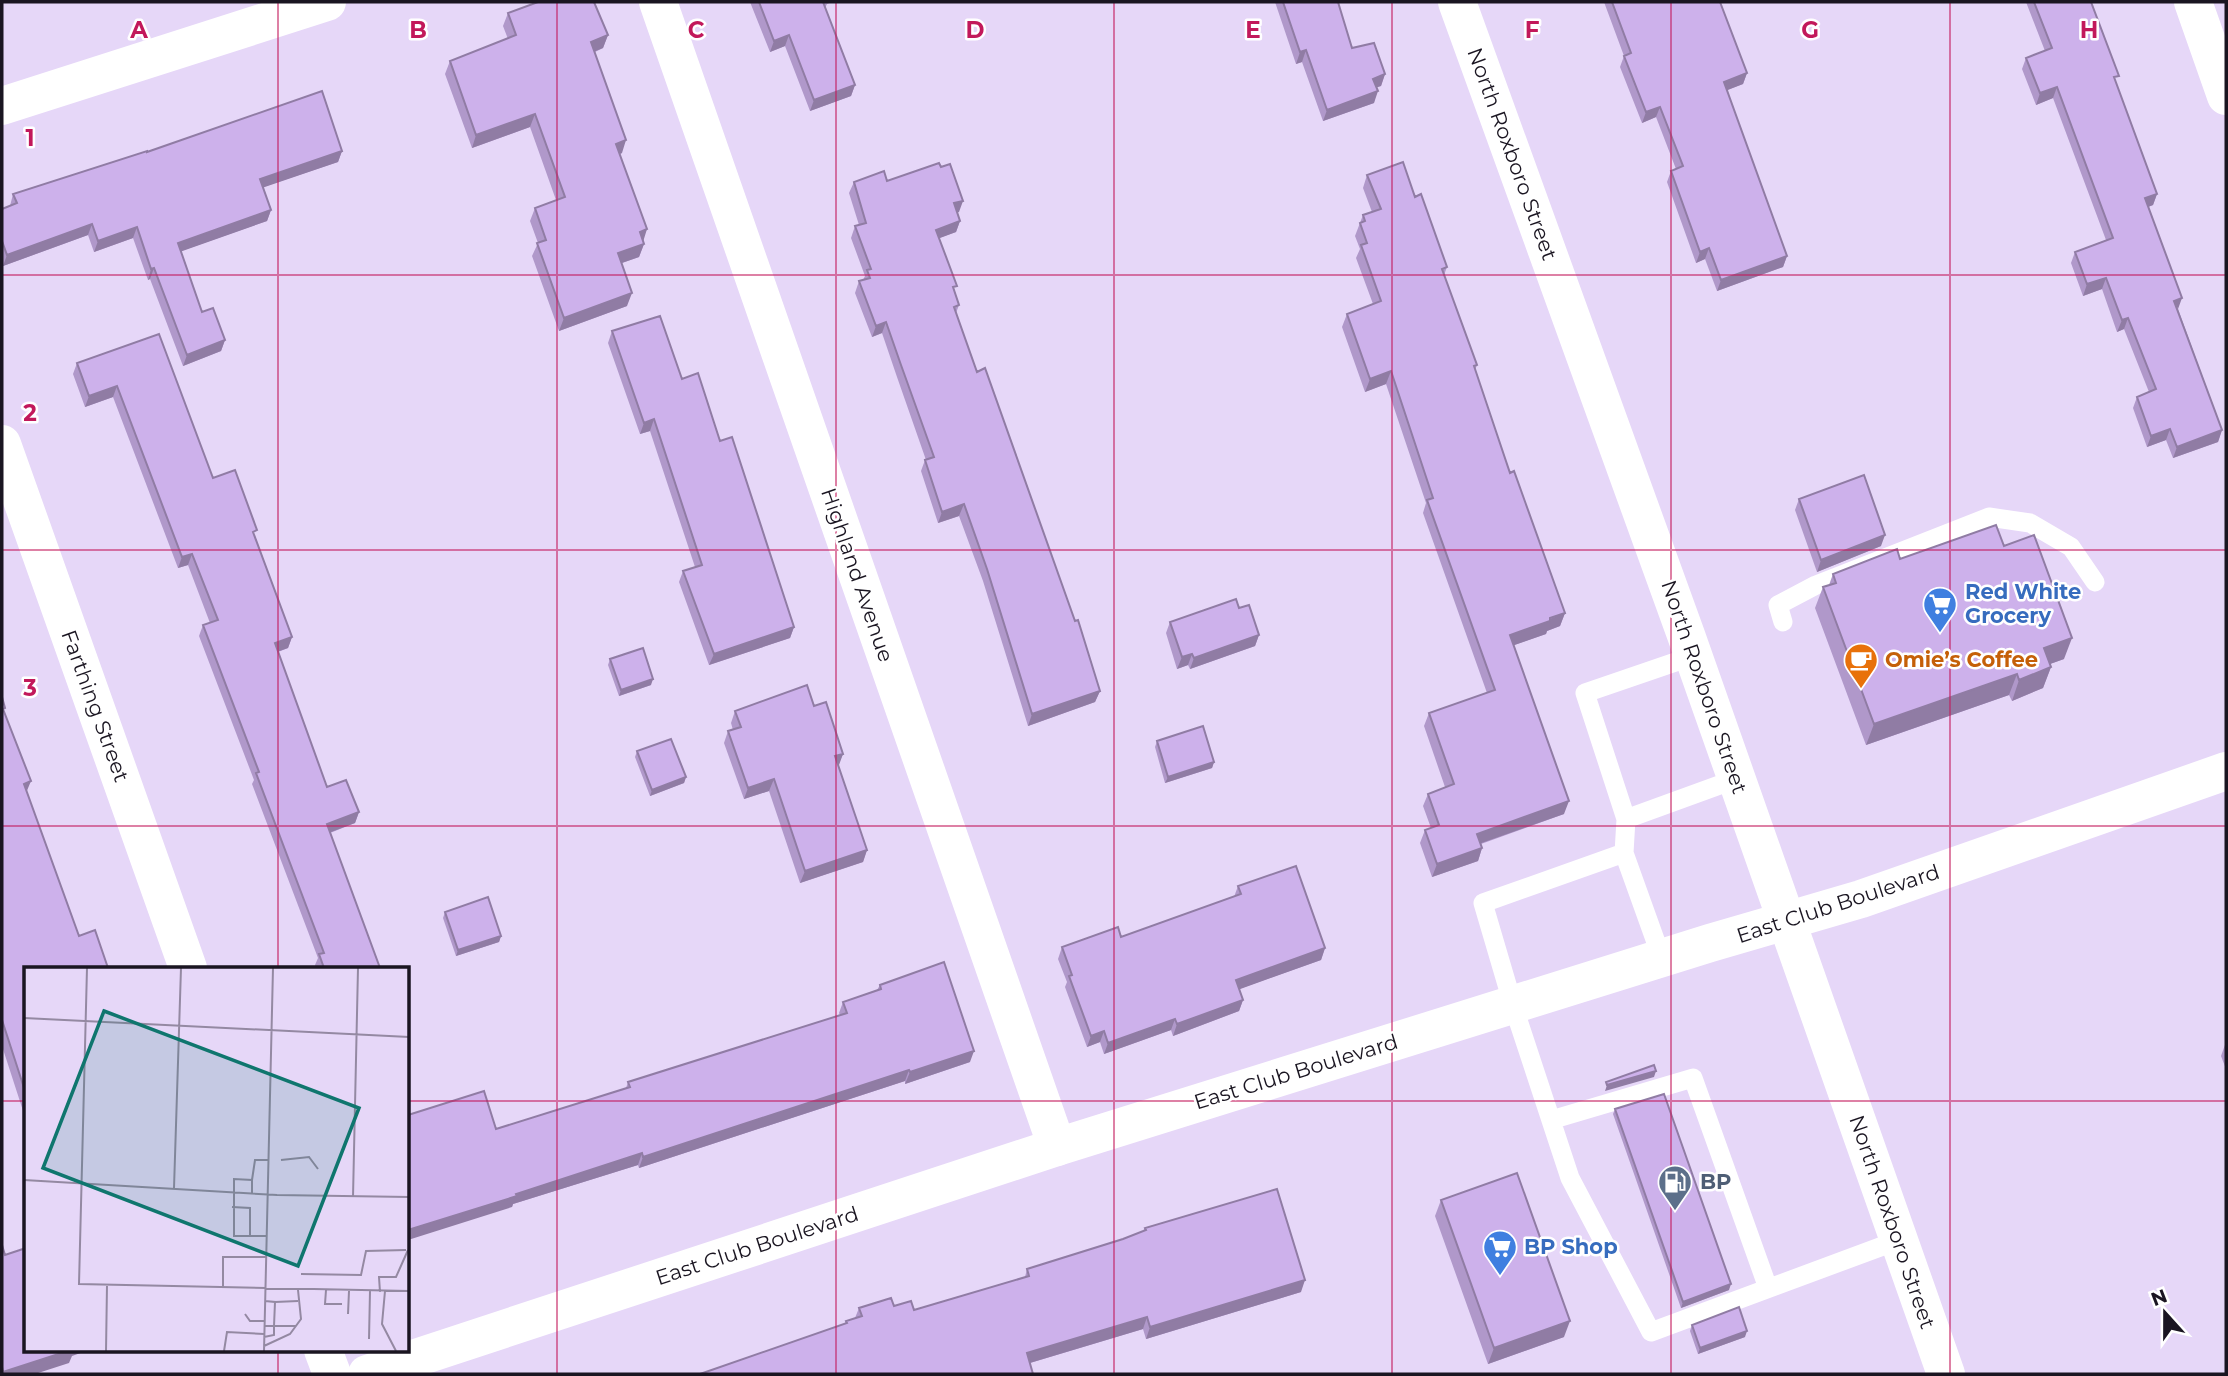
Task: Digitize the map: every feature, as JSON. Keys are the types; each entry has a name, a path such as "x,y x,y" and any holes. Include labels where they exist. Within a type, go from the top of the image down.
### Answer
{"street":[{"path":"2,106 327,2"},
{"name":"Highland Avenue","path":"658,2 1057,1147"},
{"name":"North Roxboro Street","path":"1457,2 1693,656 1946,1374"},
{"path":"2193,2 2226,96"},
{"name":"Farthing Street","path":"2,444 188,967"},
{"name":"East Club Boulevard","path":"367,1374 1057,1147 1861,899 2226,771"},
{"path":"324,1352 332,1374"}],"lane":[{"path":"1783,622 1778,605 1816,585 1989,517 2030,523 2071,547 2095,582"},
{"path":"1662,959 1624,853 1626,819 1585,693 1693,656"},
{"path":"1626,819 1736,779"},
{"path":"1624,853 1483,903 1513,1005 1570,1178 1651,1332 1899,1240"},
{"path":"1551,1120 1693,1078 1768,1288"}],"building":[{"path":"538,2 594,2 608,35 591,42 626,140 616,144 647,229 640,232 644,244 618,253 632,293 564,318 537,243 546,240 535,208 565,197 535,114 476,135 450,61 516,35 508,13"},
{"path":"759,2 823,2 855,85 814,100 789,35 774,41"},
{"path":"1283,2 1338,2 1352,48 1374,43 1385,74 1373,79 1378,91 1327,110 1306,50 1300,52"},
{"path":"1612,2 1720,2 1747,73 1724,82 1787,256 1721,280 1709,248 1700,252 1671,171 1683,166 1660,107 1646,112 1624,56 1631,53"},
{"path":"2034,2 2091,2 2119,76 2114,77 2157,194 2145,198 2182,298 2174,301 2222,430 2177,447 2170,429 2151,436 2137,397 2156,389 2128,318 2122,320 2106,278 2087,284 2075,252 2113,238 2057,87 2040,93 2026,58 2052,48"},
{"path":"322,91 342,151 260,179 271,210 178,243 202,312 213,308 225,340 187,355 154,268 151,269 137,227 98,241 92,224 7,255 2,241 2,209 17,203 13,194 147,152"},
{"path":"1403,162 1415,197 1421,194 1447,267 1442,269 1477,365 1474,366 1510,473 1514,471 1565,613 1510,635 1569,801 1477,834 1482,848 1437,864 1425,830 1439,825 1428,794 1454,784 1429,713 1495,690 1427,500 1433,498 1391,371 1370,379 1347,314 1381,301 1361,245 1367,243 1360,223 1365,221 1363,215 1381,209 1367,175"},
{"path":"939,163 941,167 950,164 963,201 954,203 960,221 936,230 957,286 953,287 959,305 954,307 977,372 985,368 1075,621 1078,620 1100,691 1032,714 964,504 942,512 925,460 934,457 886,322 876,326 859,281 870,278 867,270 871,269 855,226 866,223 854,182 884,171 887,181"},
{"path":"660,316 682,379 698,373 720,441 732,437 794,627 714,654 683,571 702,565 654,419 644,423 612,331"},
{"path":"159,334 213,478 235,470 257,530 253,532 292,637 275,643 327,787 346,780 359,812 327,824 380,967 324,967 319,954 324,953 203,625 218,620 192,554 182,557 117,386 89,396 77,363"},
{"path":"1864,475 1885,535 1821,560 1799,499"},
{"name":"Red White Grocery","path":"1996,525 2004,546 2034,535 2072,638 2044,648 2051,667 2019,680 2017,674 1874,724 1823,587 1836,583 1833,574 1897,549 1900,559"},
{"path":"1236,599 1239,608 1249,605 1259,635 1194,658 1192,654 1182,657 1170,622"},
{"path":"643,648 653,679 621,690 610,659"},
{"path":"807,685 814,706 826,702 843,754 835,756 867,850 805,871 774,779 748,788 728,731 741,727 735,711"},
{"path":"2,697 3,709 31,781 24,784 79,936 95,930 108,967 24,967 24,1088 2,1020"},
{"path":"1203,726 1214,762 1168,777 1157,741"},
{"path":"671,739 686,777 652,790 637,751"},
{"path":"1296,866 1325,948 1236,980 1243,1000 1177,1024 1175,1019 1108,1043 1104,1031 1091,1036 1069,976 1072,975 1062,947 1118,927 1121,937 1241,894 1238,886"},
{"path":"488,897 501,936 458,950 445,912"},
{"path":"944,962 974,1051 643,1157 642,1153 410,1229 410,1114 484,1091 496,1129 630,1087 628,1082 847,1013 843,1002 881,989 880,985"},
{"path":"1654,1065 1656,1071 1607,1085 1606,1082"},
{"name":"BP","path":"1664,1094 1731,1284 1683,1302 1615,1109"},
{"name":"BP Shop","path":"1517,1173 1570,1321 1494,1348 1441,1200"},
{"path":"1277,1189 1305,1280 1150,1327 1147,1317 1027,1353 1033,1374 700,1374 847,1323 846,1321 862,1316 859,1308 891,1298 894,1306 911,1301 914,1310 1029,1276 1027,1269 1123,1239 1146,1230 1145,1228"},
{"path":"2,1245 5,1255 24,1249 24,1352 65,1352 3,1372"},
{"path":"1739,1307 1747,1331 1700,1348 1692,1325"}],"place":[{"name":"Red White Grocery","path":"1940,634"},
{"name":"Omie’s Coffee","path":"1861,690"},
{"name":"BP","path":"1675,1212"},
{"name":"BP Shop","path":"1500,1277"}]}
